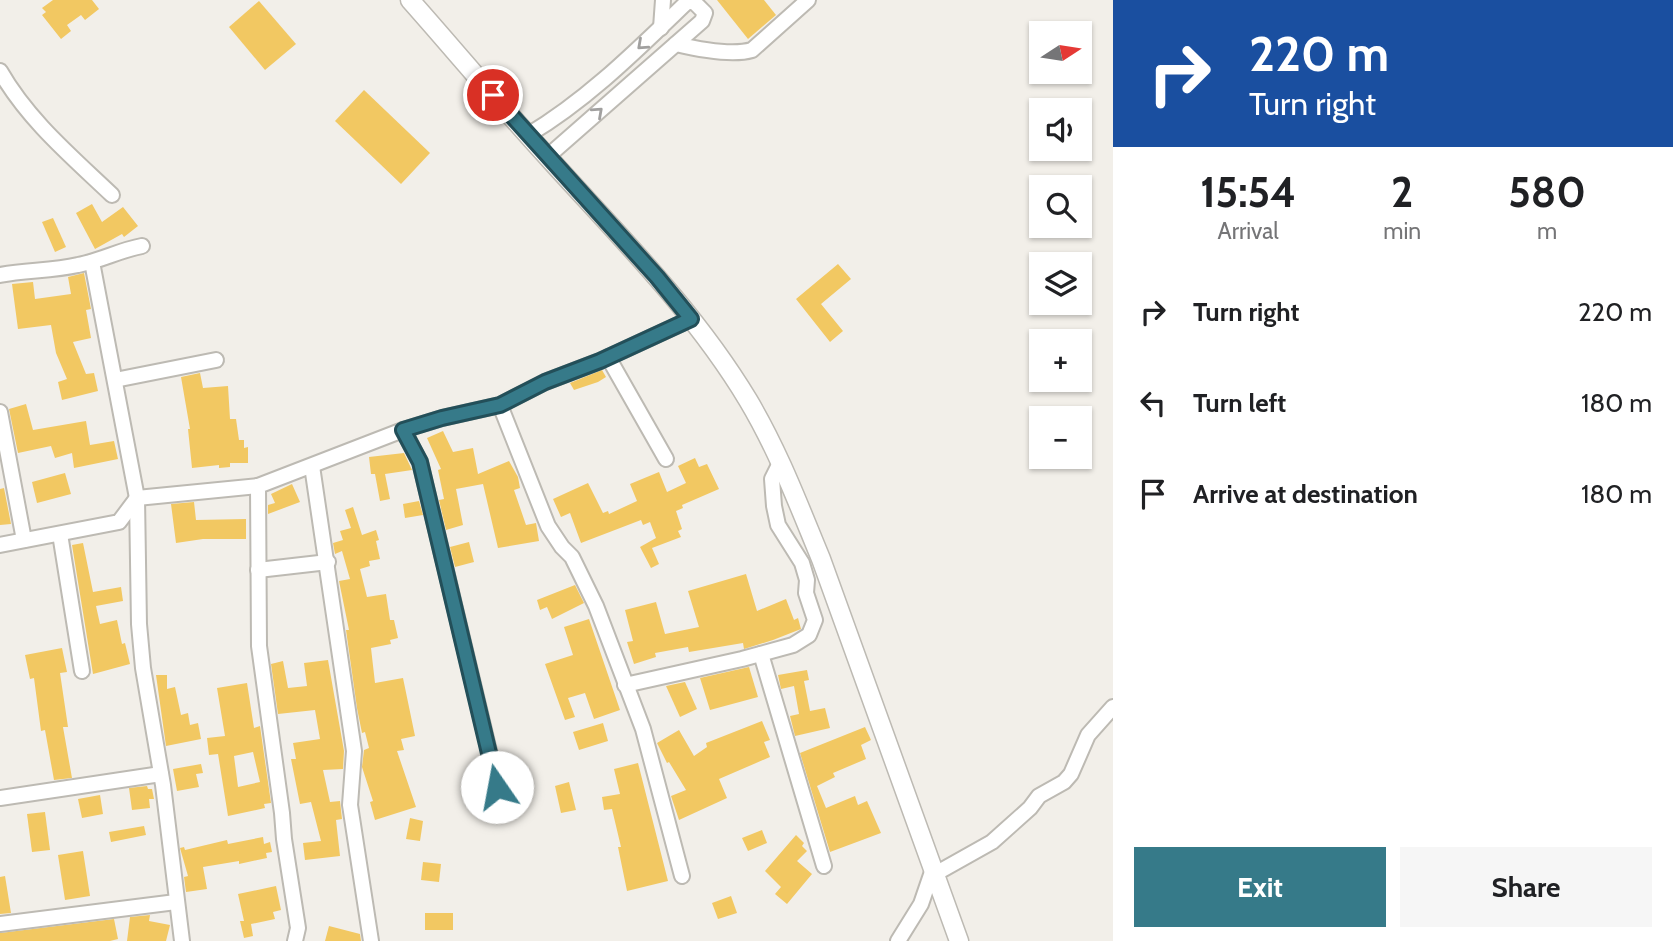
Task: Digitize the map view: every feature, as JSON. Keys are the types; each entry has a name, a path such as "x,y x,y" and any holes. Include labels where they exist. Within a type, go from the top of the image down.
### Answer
{"main road":[{"path":"410,0 547,157 649,268 721,358 750,402 780,463 821,559 959,941"}],"street":[{"path":"661,28 663,0"},
{"path":"676,44 715,50 752,50 808,0"},
{"path":"528,135 586,94 686,3 696,2 705,17 547,157"},
{"path":"0,71 47,134 112,195"},
{"path":"0,275 46,271 92,262 142,246"},
{"path":"92,262 137,498 139,624 143,668 161,774 182,941"},
{"path":"137,498 258,486 403,430 500,405 545,382 691,319"},
{"path":"608,357 666,459"},
{"path":"114,380 216,360"},
{"path":"500,405 548,526 572,557 584,579 643,729 682,876"},
{"path":"1,421 24,540"},
{"path":"403,430 420,462 496,780 497,787 487,808"},
{"path":"625,685 761,654 803,640 809,635 815,620 806,593 807,580 802,563 778,525 774,506 772,479 780,463"},
{"path":"312,466 354,751 350,805 371,941"},
{"path":"258,486 259,646 298,928 295,941"},
{"path":"0,545 119,522 130,511 137,498"},
{"path":"60,534 82,671"},
{"path":"258,570 328,562"},
{"path":"761,654 824,866"},
{"path":"898,941 921,904 934,872 992,842 1031,808 1039,796 1064,782 1071,774 1088,735 1113,707"},
{"path":"0,798 161,774"},
{"path":"921,904 944,900"},
{"path":"0,924 176,902"}],"building":[{"path":"53,0 92,0 99,9 85,20 81,15 67,25 71,31 61,39 42,15 46,12 42,8"},
{"path":"717,0 764,0 776,15 748,39"},
{"path":"259,1 296,44 265,70 229,27"},
{"path":"364,90 430,153 401,184 335,121"},
{"path":"92,204 102,222 123,207 138,226 124,237 122,234 95,249 76,213"},
{"path":"53,218 66,247 55,252 42,222"},
{"path":"838,264 851,279 821,304 843,331 830,342 796,299"},
{"path":"84,273 91,309 86,310 91,338 73,342 86,374 94,373 98,391 62,400 58,382 67,379 56,353 51,325 18,329 12,284 33,282 35,299 71,294 68,277"},
{"path":"602,370 606,377 598,382 574,390 570,383"},
{"path":"200,373 203,388 228,386 230,419 236,419 239,440 244,440 244,448 248,447 248,463 230,463 230,467 219,468 219,465 192,468 190,429 181,377"},
{"path":"26,404 33,430 86,421 90,445 114,441 118,459 74,468 72,453 55,458 51,446 18,453 9,409"},
{"path":"443,431 453,452 473,448 478,474 509,461 518,477 520,488 514,490 526,525 536,523 539,541 498,548 483,484 456,489 463,525 446,530 439,500 444,499 438,470 441,469 427,438"},
{"path":"404,453 412,470 385,474 390,499 380,501 375,474 371,474 369,457"},
{"path":"695,458 699,467 707,464 719,489 682,505 683,508 676,511 682,529 678,531 681,537 652,548 659,564 651,568 640,547 656,538 650,522 643,525 641,520 581,543 570,513 561,517 553,499 588,483 603,513 608,511 609,514 637,501 630,484 659,472 667,492 686,483 678,466"},
{"path":"65,473 71,494 37,503 32,482"},
{"path":"292,484 300,502 268,514 268,505 275,503 271,494"},
{"path":"4,488 11,524 0,525 0,489"},
{"path":"419,501 423,515 405,518 403,504"},
{"path":"194,502 196,520 246,519 246,539 203,539 176,543 171,504"},
{"path":"353,507 362,535 376,530 379,540 376,541 380,559 369,561 370,566 360,569 367,597 386,594 390,620 394,620 398,638 390,640 391,644 371,648 375,683 403,678 415,736 401,739 404,750 397,751 416,807 375,820 370,802 373,801 362,767 364,750 369,748 365,732 362,733 357,708 346,630 349,630 339,581 350,579 342,551 335,554 333,543 343,540 340,531 351,528 345,510"},
{"path":"469,542 474,562 455,567 450,547"},
{"path":"83,543 93,592 121,587 123,601 96,606 100,624 117,620 130,664 93,674 72,545"},
{"path":"746,574 757,611 786,599 794,620 798,618 801,629 744,649 743,643 689,652 688,647 655,653 656,657 634,664 627,642 633,641 625,610 656,602 665,634 699,627 688,591"},
{"path":"575,585 584,603 552,619 547,607 540,610 537,600"},
{"path":"589,619 620,710 594,719 585,693 568,698 575,717 565,720 545,664 573,655 564,627"},
{"path":"62,648 67,672 60,673 68,727 63,727 72,778 54,780 45,730 41,731 34,678 30,679 25,655"},
{"path":"328,660 344,751 343,769 323,770 330,802 340,801 342,819 336,820 340,856 305,860 303,843 321,841 311,802 300,804 291,759 296,759 293,743 320,739 315,710 278,714 271,664 283,661 288,688 307,686 304,663"},
{"path":"749,667 758,697 710,710 700,678"},
{"path":"807,670 809,680 804,681 810,711 825,708 830,728 795,736 790,716 799,714 794,686 781,689 778,675"},
{"path":"156,675 167,675 167,689 175,687 181,715 188,713 190,725 198,723 201,739 166,746"},
{"path":"685,682 697,709 680,717 666,686"},
{"path":"247,683 254,728 260,726 271,803 264,804 265,808 228,816 218,754 209,755 207,738 225,736 217,688","holes":["253,752 260,782 238,787 234,756"]},
{"path":"762,721 770,740 764,742 770,757 719,779 727,798 679,820 671,796 686,790 657,743 679,730 694,756 707,747 706,743"},
{"path":"603,723 608,741 579,750 573,732"},
{"path":"865,727 871,740 861,745 866,759 833,773 835,777 817,786 826,808 855,796 858,805 867,801 881,833 830,852 800,753"},
{"path":"638,763 668,881 627,891 612,809 604,810 602,797 620,794 614,769"},
{"path":"201,764 203,773 196,774 199,787 177,791 173,769"},
{"path":"569,782 576,810 561,813 555,786"},
{"path":"147,786 152,789 154,799 149,799 150,808 132,810 129,788"},
{"path":"100,795 103,814 82,818 78,799"},
{"path":"45,812 50,850 32,852 27,814"},
{"path":"410,818 423,821 420,841 406,839"},
{"path":"144,826 146,835 111,842 109,832"},
{"path":"762,830 767,843 748,851 742,838"},
{"path":"796,835 807,851 797,861 812,874 787,904 775,894 781,887 765,871"},
{"path":"263,837 264,844 270,842 272,852 266,853 267,858 203,867 207,889 186,892 184,877 188,876 180,848 184,847 185,850 227,840 228,844"},
{"path":"83,851 90,896 65,900 58,855"},
{"path":"423,862 441,864 439,882 421,880"},
{"path":"5,876 11,913 0,914 0,877"},
{"path":"276,886 281,910 273,912 275,919 251,924 253,936 244,938 240,921 244,921 238,894"},
{"path":"731,896 737,913 718,919 712,903"},
{"path":"425,913 453,913 453,930 425,930"},
{"path":"150,915 149,921 170,925 166,941 127,941 130,917"},
{"path":"114,919 118,939 110,941 0,941 0,933"},
{"path":"329,926 360,934 361,941 325,941"}],"route":[{"path":"493,95 674,296 691,319 600,361 545,382 500,405 403,430 420,462 497,787"}]}
